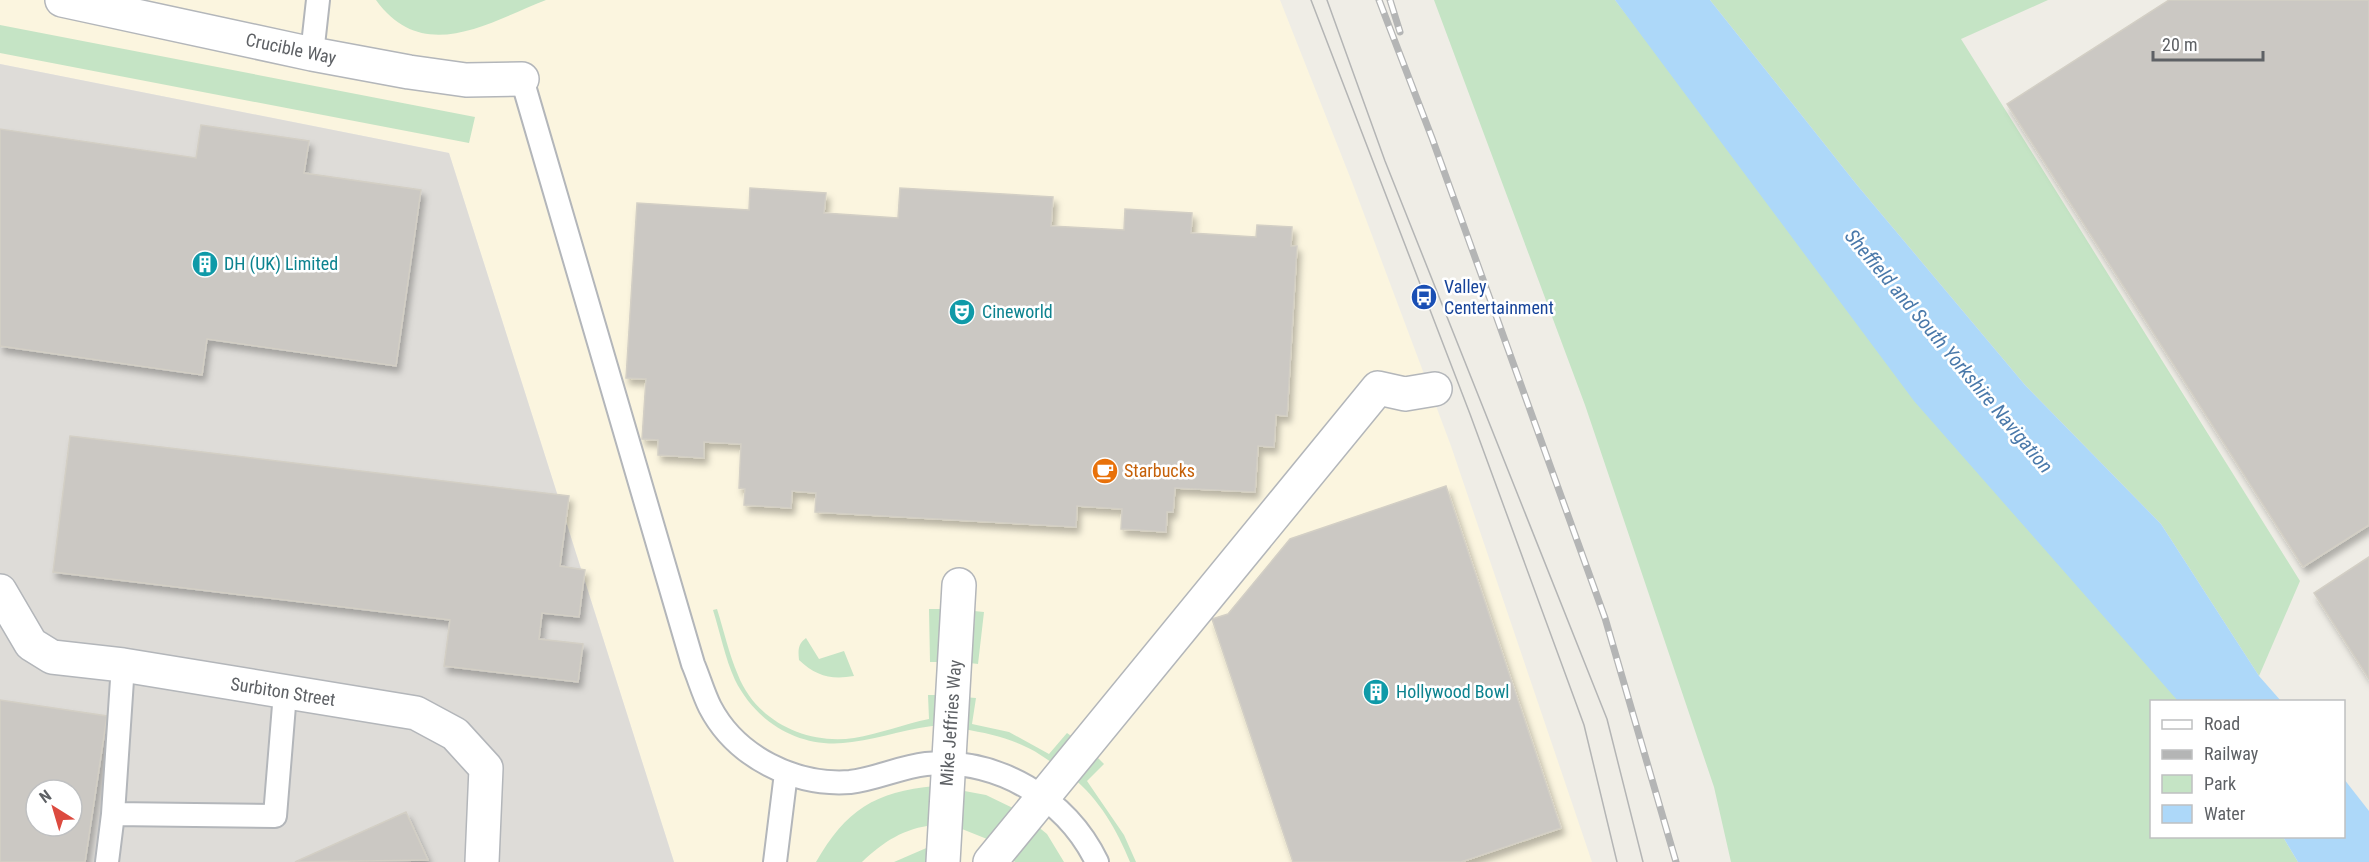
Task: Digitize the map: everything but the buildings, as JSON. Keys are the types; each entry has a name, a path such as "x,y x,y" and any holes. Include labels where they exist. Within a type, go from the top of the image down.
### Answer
{"street":[{"name":"Crucible Way","path":"62,0 312,54 466,80 522,79"},
{"path":"990,862 1378,388 1405,394 1435,389"},
{"name":"Mike Jeffries Way","path":"943,862 959,585"},
{"name":"Surbiton Street","path":"0,591 31,644 52,657 123,665 416,713 455,734 486,768 482,862"}],"lane":[{"path":"312,54 318,0"},
{"path":"522,79 693,664 706,699 717,718 737,742 763,762 786,773 818,780 841,782 865,780 913,766 949,764 1003,775 1043,798 1073,826 1097,862"},
{"path":"107,862 113,814 123,665"},
{"path":"113,814 275,816 285,693"},
{"path":"775,862 786,773"}],"shaded area":[{"path":"0,0 1280,0 1352,182 1451,446 1592,862 674,862 449,153 0,64"},
{"path":"0,64 449,153 674,862 0,862"}],"green space":[{"path":"376,0 546,0 479,27 435,35 414,31 394,20"},
{"path":"1434,0 1615,0 1931,405 2179,700 2150,700 2150,838 2284,838 2298,862 1731,862 1714,787 1585,405"},
{"path":"1710,0 2048,0 1961,39 2300,581 2259,676 2161,524 2025,385 1857,185"},
{"path":"0,25 475,117 469,143 0,53"},
{"path":"717,609 732,659 746,691 770,717 785,726 818,738 854,738 929,719 928,695 941,695 942,725 852,742 834,743 799,738 783,731 756,709 744,696 735,680 713,610"},
{"path":"929,609 953,609 949,662 930,662"},
{"path":"964,610 984,612 978,664 962,662"},
{"path":"806,638 819,659 844,651 854,676 824,676 805,665 799,660 799,653 800,645"},
{"path":"963,697 976,698 972,724 1009,732 1049,754 1067,733 1077,740 1057,767 1036,752 1013,741 963,729"},
{"path":"1096,756 1104,764 1087,781 1124,835 1136,862 1130,862 1119,838 1099,805 1072,777"},
{"path":"935,786 934,825 913,829 895,837 862,862 816,862 839,829 864,807 895,793"},
{"path":"959,790 986,795 1021,812 997,843 957,827"},
{"path":"1036,825 1047,834 1064,862 1015,862 1007,855"},
{"path":"931,846 929,862 894,862"}],"water":[{"name":"Sheffield and South Yorkshire Navigation","path":"1615,0 1710,0 1857,185 2025,385 2161,524 2259,676 2280,700 2177,700 1914,401"},
{"path":"2345,780 2369,811 2369,862 2298,862 2284,838 2345,838"}],"tram line":[{"path":"1311,0 1470,414 1584,725 1617,862"},
{"path":"1327,0 1385,161 1607,719 1643,862"}],"railway":[{"path":"1379,0 1432,138 1605,618 1676,862"},
{"path":"1390,0 1400,32"}],"place":[{"name":"DH (UK) Limited","path":"205,264"},
{"name":"Valley Centertainment","path":"1424,297"},
{"name":"Cineworld","path":"962,312"},
{"name":"Starbucks","path":"1105,471"},
{"name":"Hollywood Bowl","path":"1376,692"}]}
